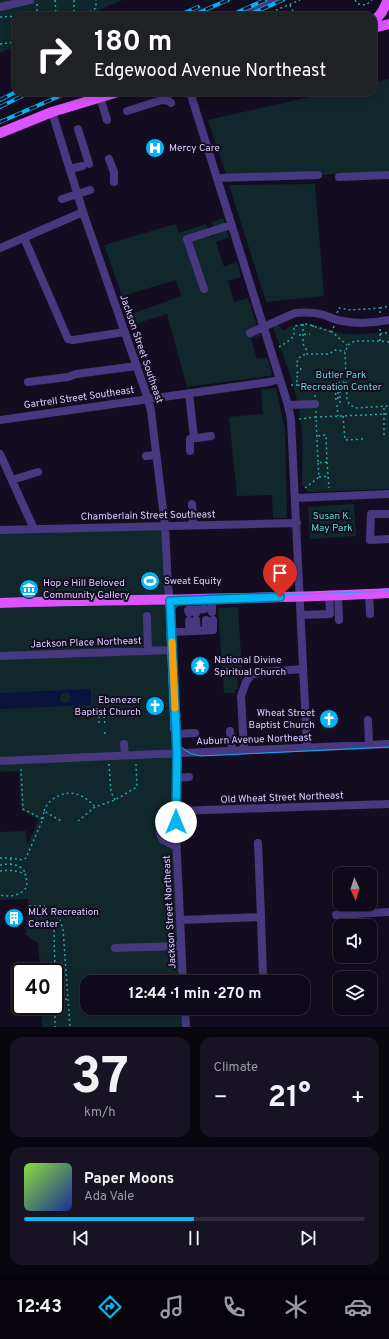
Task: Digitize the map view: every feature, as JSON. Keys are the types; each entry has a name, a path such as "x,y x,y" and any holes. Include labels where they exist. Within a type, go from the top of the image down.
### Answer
{"main road":[{"path":"377,18 388,0"},
{"path":"377,27 389,24"},
{"path":"0,133 52,112 104,96"},
{"path":"0,604 170,601 209,612 301,596 389,593"}],"street":[{"path":"0,7 30,0"},
{"path":"245,12 273,0"},
{"path":"191,96 280,379 291,420 301,596 301,615 297,628 303,669 307,748"},
{"path":"100,97 107,120"},
{"path":"127,111 162,100 169,101 171,103"},
{"name":"Jackson Street Southeast","path":"52,112 83,212 148,398 165,526 170,601"},
{"path":"70,169 85,165 78,129"},
{"path":"108,159 114,172 114,182"},
{"path":"339,178 389,175"},
{"path":"217,178 318,176"},
{"path":"62,200 77,193 90,190"},
{"path":"0,248 83,212"},
{"path":"204,290 188,239 231,225"},
{"path":"24,238 68,339 73,340 125,332"},
{"path":"250,333 264,328 292,314 303,312 313,312 344,321 363,322 389,320"},
{"path":"28,382 137,366"},
{"name":"Gartrell Street Southeast","path":"0,420 269,382 280,379"},
{"path":"189,393 194,438"},
{"path":"288,405 315,404"},
{"path":"190,451 190,439 211,436"},
{"path":"0,454 34,529"},
{"path":"146,456 156,455"},
{"path":"12,480 38,472"},
{"path":"295,498 389,494"},
{"path":"192,504 193,525"},
{"path":"389,514 371,514 370,540 389,540"},
{"name":"Chamberlain Street Southeast","path":"0,530 296,523"},
{"path":"369,594 370,614"},
{"path":"301,615 330,614 334,595"},
{"path":"334,595 339,620"},
{"name":"Jackson Street Northeast","path":"170,601 177,753 176,822 183,975"},
{"path":"172,632 193,631 206,630 213,630 209,612 193,615 193,631"},
{"path":"147,616 148,650"},
{"name":"Jackson Place Northeast","path":"0,656 173,650"},
{"path":"244,750 241,696 246,682 251,675 263,672 303,669"},
{"path":"368,720 369,745"},
{"path":"230,731 232,751"},
{"path":"176,734 195,733"},
{"path":"124,744 125,756"},
{"name":"Auburn Avenue Northeast","path":"0,761 389,744"},
{"path":"176,778 189,777"},
{"name":"Old Wheat Street Northeast","path":"176,811 389,804"},
{"path":"176,822 164,824 160,830 163,840 177,847"},
{"path":"258,843 263,975"},
{"path":"336,915 389,912"},
{"path":"180,920 261,917"},
{"path":"115,948 181,946"},
{"path":"185,1015 186,1027"}],"path":[{"path":"36,0 37,12"},
{"path":"56,0 56,12"},
{"path":"74,0 74,12"},
{"path":"90,12 96,8 96,0"},
{"path":"271,12 300,0"},
{"path":"354,0 358,4 366,5 372,0"},
{"path":"290,4 293,12"},
{"path":"0,17 12,16"},
{"path":"0,44 12,42"},
{"path":"336,315 339,308 351,310 389,306"},
{"path":"380,308 380,317"},
{"path":"302,324 303,344 307,354"},
{"path":"279,347 294,336 294,326 302,324 313,325 332,332 348,345"},
{"path":"332,332 334,324"},
{"path":"313,325 313,330"},
{"path":"379,326 380,341"},
{"path":"380,334 389,332"},
{"path":"299,335 310,334"},
{"path":"389,342 354,341 348,345 345,351 348,402 355,408 389,406"},
{"path":"298,385 296,378 298,376 297,373 301,369 296,365 302,355 330,354 334,350 345,351"},
{"path":"291,385 314,385 346,382"},
{"path":"335,383 336,400 338,400 338,391 340,390 340,402 337,406 338,416"},
{"path":"314,385 319,477"},
{"path":"384,407 384,438"},
{"path":"299,419 389,414"},
{"path":"343,416 344,440 363,439"},
{"path":"317,436 326,435 329,492"},
{"path":"318,463 327,462"},
{"path":"305,488 319,477 328,476"},
{"path":"99,716 99,726"},
{"path":"104,716 105,725"},
{"path":"78,821 95,807 115,800 137,787 135,755"},
{"path":"109,756 111,792 115,800"},
{"path":"21,760 23,809 43,819"},
{"path":"0,858 23,860 26,858 43,819 46,805 58,796 68,793 82,796 95,807"},
{"path":"44,810 63,822"},
{"path":"11,858 11,865"},
{"path":"0,865 22,867 25,870 27,883 24,891 15,895 0,895"},
{"path":"0,871 13,870 26,875"},
{"path":"29,906 45,906"},
{"path":"55,963 54,929 58,916 62,922 63,929 70,1027"},
{"path":"64,999 68,999"},
{"path":"55,1015 55,1027"}],"green space":[{"path":"0,0 122,0 95,12 12,12 12,48 0,53"},
{"path":"389,79 389,171 227,178 208,120 313,96 377,96 377,81"},
{"path":"315,184 324,296 266,302 229,185"},
{"path":"223,218 229,237 216,242 224,267 237,262 241,277 228,281 234,302 248,298 260,336 251,339 257,359 267,357 272,374 270,376 187,387 167,314 132,325 129,315 181,296 176,280 122,296 104,245 175,224 179,233 206,224 210,236 212,237 214,235 212,222"},
{"name":"Butler Park Recreation Center","path":"303,324 349,334 369,334 389,331 389,489 309,492 302,485 301,419 291,379 273,327 278,325 283,331 291,326"},
{"path":"276,388 285,430 287,518 273,518 272,495 237,496 229,417 263,414 261,390"},
{"name":"Susan K. May Park","path":"354,504 356,536 310,539 308,507"},
{"path":"165,526 180,975 80,975 80,1015 181,1015 182,1027 42,1027 41,1015 64,1015 64,963 39,963 38,943 26,935 28,899 0,900 0,832 26,831 27,846 39,820 21,810 19,771 0,772 0,531"},
{"path":"238,607 242,672 237,672 238,689 235,689 235,693 224,693 218,608"}],"water":[{"path":"91,689 91,705 0,709 0,693","holes":["63,693 68,693 71,696 70,701 63,703 60,700 60,696"]}],"tram line":[{"path":"389,591 193,598 186,600 176,607 170,616 167,627 171,730 176,740 186,751 201,756 389,747"}],"railway":[{"path":"200,12 228,0"},
{"path":"238,12 265,0"},
{"path":"255,12 283,0"},
{"path":"186,12 198,7"},
{"path":"0,100 12,94"},
{"path":"0,107 22,96"},
{"path":"0,122 60,96"}],"slow traffic":[{"path":"172,642 175,708"}],"place":[{"name":"Mercy Care","path":"155,148"},
{"name":"Sweat Equity","path":"150,581"},
{"name":"Hop e Hill Beloved Community Gallery","path":"29,589"},
{"name":"National Divine Spiritual Church","path":"200,666"},
{"name":"Ebenezer Baptist Church","path":"155,706"},
{"name":"Wheat Street Baptist Church","path":"329,719"},
{"name":"MLK Recreation Center","path":"14,918"}],"route":[{"path":"176,822 177,753 170,601 280,597"}]}
